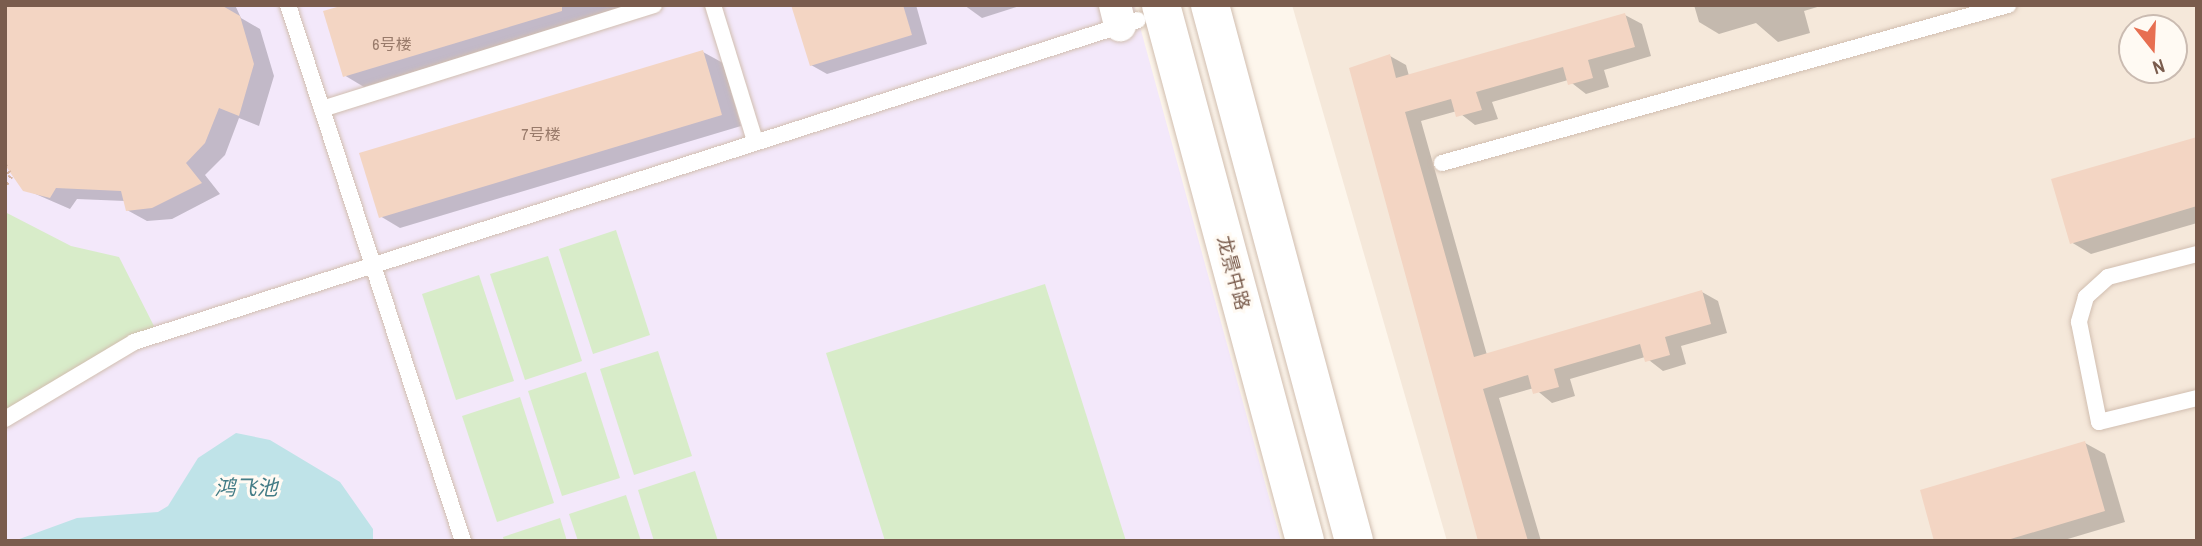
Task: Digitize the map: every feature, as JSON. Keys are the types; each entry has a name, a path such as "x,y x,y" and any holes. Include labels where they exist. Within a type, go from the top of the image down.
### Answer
{"street":[{"path":"1210,5 1353,541"},
{"name":"龙景中路","path":"1133,14 1305,541"}],"lane":[{"path":"288,5 463,541"},
{"path":"321,109 654,5"},
{"path":"713,5 755,141"},
{"path":"1442,163 1984,9 2008,5"},
{"path":"5,419 134,342 371,263 755,141 1133,14"},
{"path":"2197,254 2108,278 2086,297 2079,322 2099,422 2197,398"}],"path":[{"path":"5,165 11,176 5,186"}],"shaded area":[{"path":"5,5 1134,5 1281,541 5,541"},
{"path":"1292,5 2197,5 2197,541 1447,541"}],"green space":[{"path":"5,212 71,246 119,257 158,334 5,419"},
{"path":"616,230 650,335 593,354 559,249"},
{"path":"548,256 582,361 525,380 490,274"},
{"path":"479,275 514,381 456,400 422,294"},
{"path":"1045,284 1126,541 885,541 826,353"},
{"path":"658,351 692,456 634,475 600,369"},
{"path":"586,372 620,478 562,496 528,391"},
{"path":"520,397 554,503 497,522 462,416"},
{"path":"695,471 718,541 654,541 638,490"},
{"path":"626,495 641,541 578,541 569,514"},
{"path":"560,518 567,541 504,541 503,537"}],"water":[{"name":"鸿飞池","path":"236,433 270,440 340,482 373,529 373,541 14,541 77,518 158,512 168,506 198,458"}],"building":[{"path":"5,5 221,5 240,16 254,64 239,116 219,108 205,143 186,163 202,183 152,208 126,211 121,191 56,188 50,198 23,191 5,165"},
{"path":"344,5 562,5 562,11 343,77 323,11"},
{"path":"791,5 903,5 912,35 810,66"},
{"path":"1625,13 1635,47 1588,60 1593,78 1568,85 1563,67 1476,92 1482,110 1456,117 1451,99 1405,112 1474,357 1702,290 1711,324 1665,337 1670,355 1645,362 1640,344 1554,369 1559,387 1533,394 1528,375 1483,389 1528,541 1478,541 1349,68 1390,54 1396,78"},
{"path":"703,50 722,115 379,218 359,153"},
{"path":"2197,137 2197,206 2070,244 2051,179"},
{"path":"2085,441 2105,511 2004,541 1934,541 1920,490"}]}
